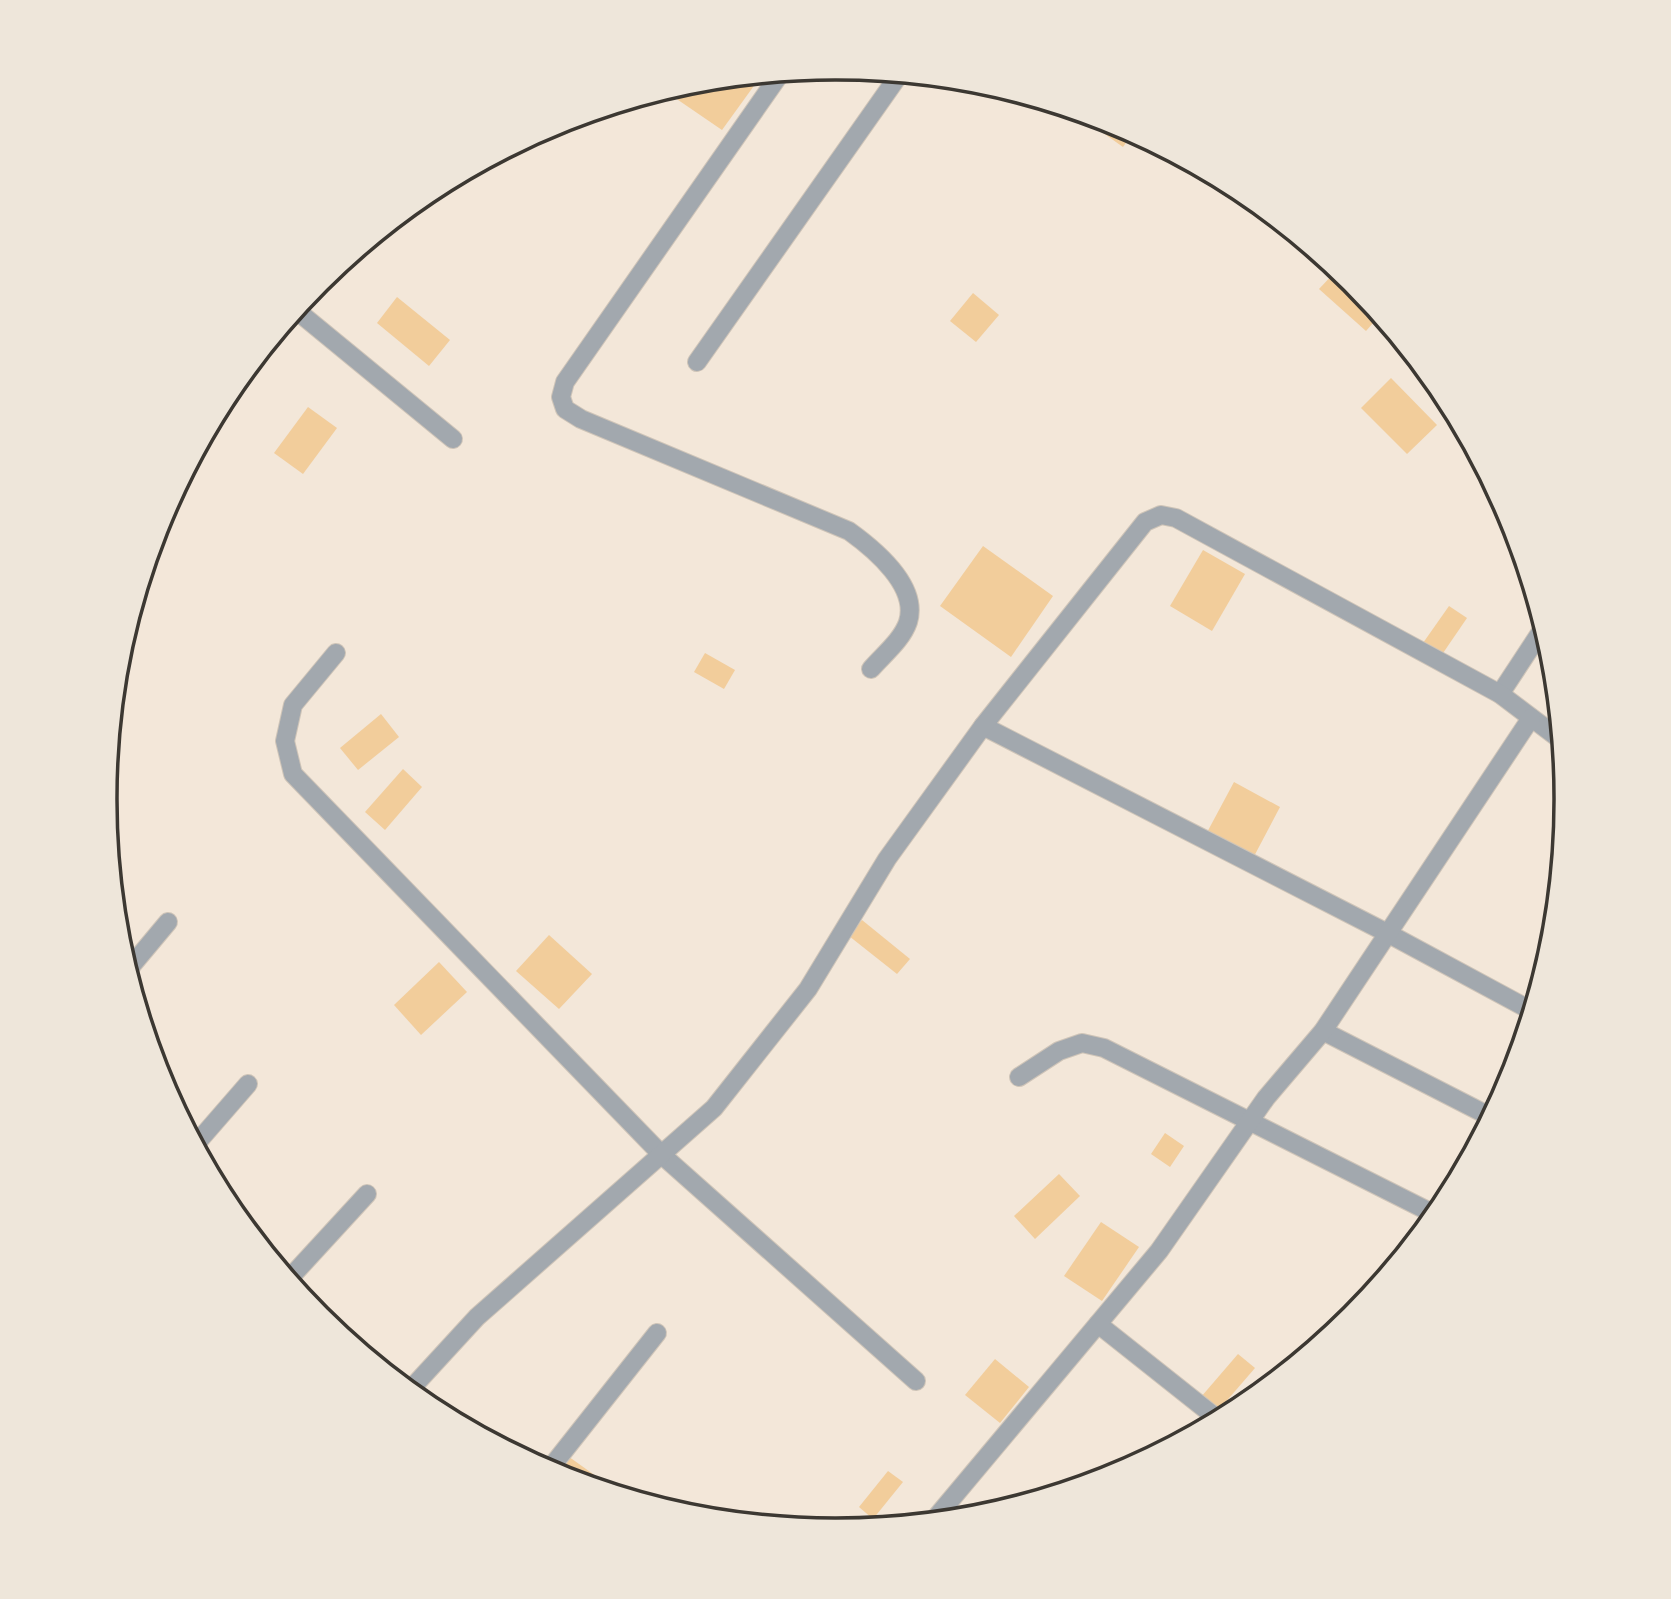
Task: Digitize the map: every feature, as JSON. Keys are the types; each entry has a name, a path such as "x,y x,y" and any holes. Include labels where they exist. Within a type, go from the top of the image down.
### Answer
{"street":[{"path":"697,362 893,83"},
{"path":"773,84 565,382 561,397 565,410 581,419 849,531 875,549 897,575 908,601 909,620 902,634 871,669"},
{"path":"303,316 453,439"},
{"path":"416,1383 477,1317 714,1108 808,989 887,859 983,726 1145,522 1161,515 1176,518 1500,694 1551,733"},
{"path":"1500,694 1536,639"},
{"path":"336,653 293,705 285,741 293,774 662,1155 916,1381"},
{"path":"942,1510 1159,1251 1266,1098 1323,1031 1531,718"},
{"path":"983,726 1389,934 1523,1007"},
{"path":"135,961 168,922"},
{"path":"1323,1031 1482,1113"},
{"path":"1019,1077 1059,1051 1082,1044 1104,1048 1425,1210"},
{"path":"201,1138 248,1084"},
{"path":"295,1274 368,1194"},
{"path":"1098,1324 1210,1413"},
{"path":"555,1462 657,1333"}],"building":[{"path":"754,86 722,130 676,99"},
{"path":"1101,131 1126,142 1123,147"},
{"path":"1330,278 1374,322 1366,331 1319,289"},
{"path":"973,293 999,315 976,342 950,321"},
{"path":"397,297 450,340 429,366 377,323"},
{"path":"1391,378 1437,425 1407,454 1361,408"},
{"path":"308,407 337,428 303,474 274,453"},
{"path":"983,546 1053,596 1011,657 940,606"},
{"path":"1203,550 1245,574 1212,631 1170,606"},
{"path":"1449,606 1467,618 1441,656 1423,643"},
{"path":"705,653 735,670 724,689 694,672"},
{"path":"381,714 399,737 358,770 340,748"},
{"path":"403,769 422,787 385,830 365,812"},
{"path":"1234,782 1280,807 1251,862 1204,838"},
{"path":"862,920 910,959 897,974 849,936"},
{"path":"549,935 592,974 559,1009 516,971"},
{"path":"439,962 467,992 421,1035 394,1005"},
{"path":"1165,1133 1184,1146 1170,1167 1151,1154"},
{"path":"1059,1174 1080,1196 1035,1239 1014,1216"},
{"path":"1101,1222 1139,1247 1102,1301 1064,1276"},
{"path":"1238,1354 1255,1368 1224,1404 1215,1410 1201,1397"},
{"path":"995,1359 1029,1387 1000,1423 965,1395"},
{"path":"565,1454 599,1478 560,1464"},
{"path":"888,1471 903,1482 874,1517 859,1507"}]}
